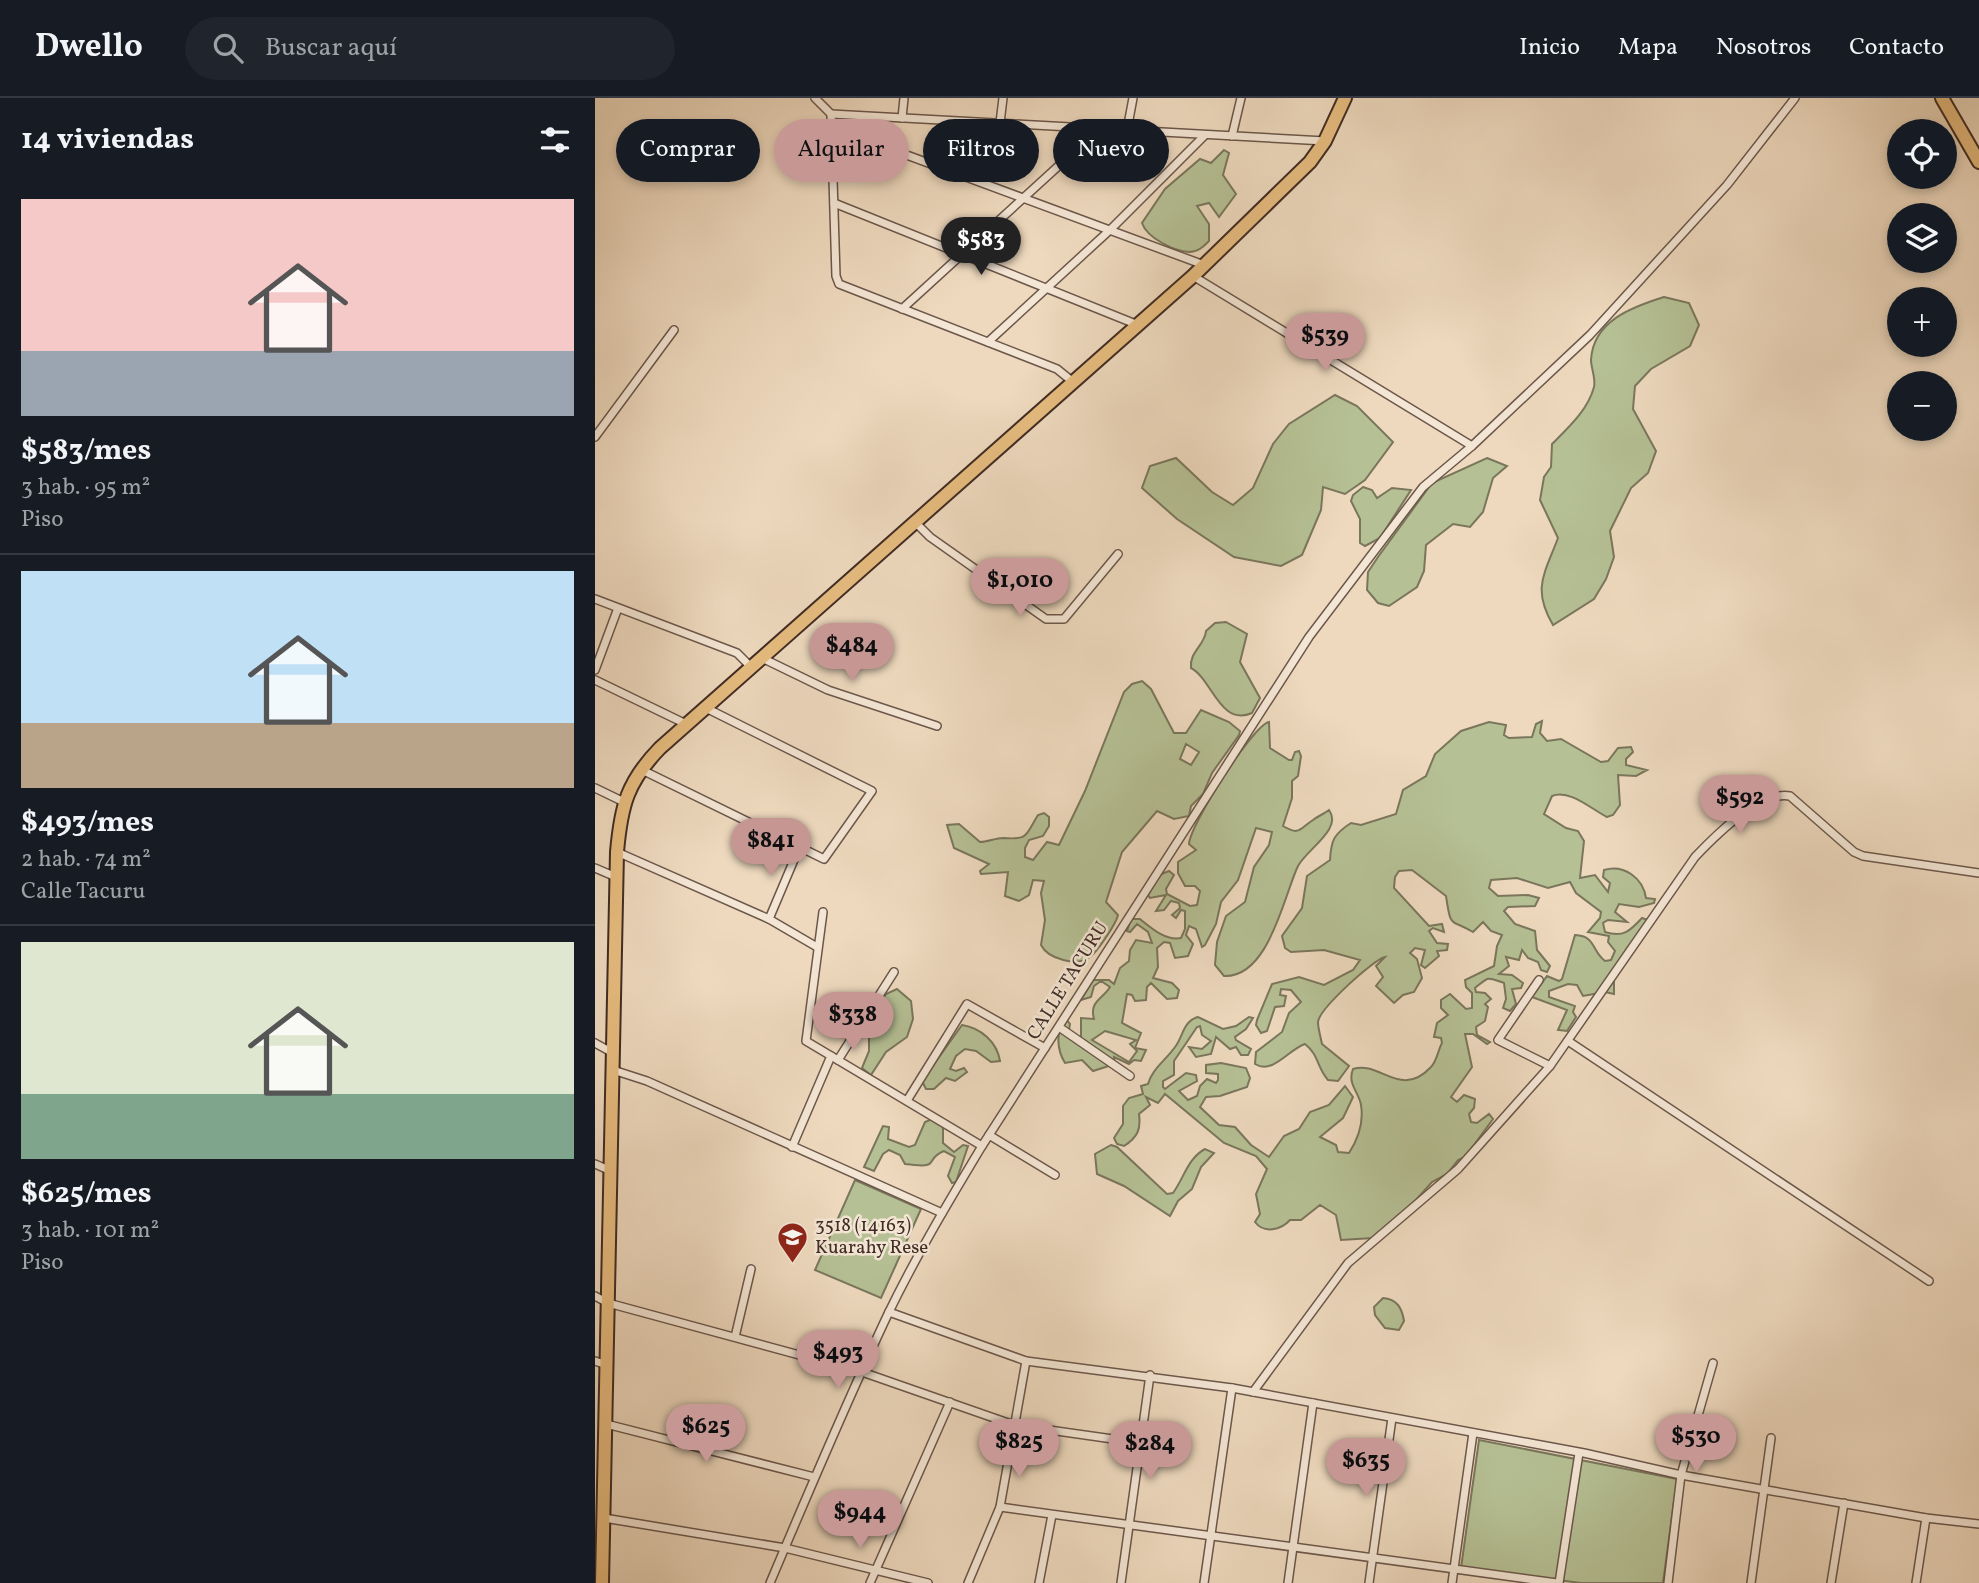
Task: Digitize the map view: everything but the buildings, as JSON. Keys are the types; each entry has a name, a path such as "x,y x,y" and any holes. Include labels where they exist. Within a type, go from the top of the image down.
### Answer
{"main road":[{"path":"603,1583 604,1518 600,1499 605,1424 601,1363 608,1303 617,852 624,802 641,769 686,724 1204,266 1310,162 1325,141 1345,98"},
{"path":"1942,98 1979,162"}],"street":[{"path":"815,98 823,101 832,117 858,137 1111,229 1204,266"},
{"path":"902,118 904,98"},
{"path":"1000,119 1003,98"},
{"path":"1129,119 1133,98"},
{"path":"1232,136 1241,98"},
{"name":"CALLE TACURU","path":"770,1583 814,1477 889,1312 942,1213 989,1135 1309,637 1423,487 1472,446 1590,335 1727,185 1795,98"},
{"path":"832,117 923,119"},
{"path":"832,117 836,276 839,284 1057,369 1073,382"},
{"path":"1169,133 1325,141"},
{"path":"988,342 1111,229 1205,135"},
{"path":"902,309 1053,171"},
{"path":"834,203 1138,325"},
{"path":"1193,276 1472,446"},
{"path":"595,437 599,425 674,330"},
{"path":"915,521 930,537 1052,621 1064,619 1118,554"},
{"path":"595,599 828,690 937,726"},
{"path":"595,670 618,608"},
{"path":"595,680 686,724"},
{"path":"641,769 824,859 872,791 705,708"},
{"path":"595,788 624,802"},
{"path":"1253,1392 1348,1263 1458,1169 1550,1066 1695,857 1713,837 1768,796 1790,796 1854,852 1863,856 1979,873"},
{"path":"769,919 799,848"},
{"path":"617,852 769,919 817,947"},
{"path":"595,868 616,877"},
{"path":"823,912 806,1035 810,1045 908,1100 982,1146"},
{"path":"792,1147 834,1058 894,972"},
{"path":"1539,980 1498,1040 1550,1066"},
{"path":"908,1100 967,1004 1045,1048"},
{"path":"1059,1027 1131,1076"},
{"path":"1568,1041 1929,1281"},
{"path":"595,1044 613,1053"},
{"path":"613,1070 647,1081 942,1213"},
{"path":"989,1135 1055,1175"},
{"path":"595,1164 611,1171"},
{"path":"735,1337 751,1269"},
{"path":"595,1296 608,1303 862,1372 1014,1425 1141,1443"},
{"path":"889,1312 1026,1361 1232,1388 1579,1453 1681,1475 1926,1518 1979,1524"},
{"path":"968,1583 1000,1507 1026,1361"},
{"path":"1668,1583 1681,1475 1713,1363"},
{"path":"1121,1583 1150,1376"},
{"path":"1204,1583 1232,1388"},
{"path":"870,1583 950,1402"},
{"path":"1288,1583 1313,1403"},
{"path":"1369,1583 1392,1418"},
{"path":"605,1424 814,1477"},
{"path":"1452,1583 1473,1433"},
{"path":"1751,1583 1771,1438"},
{"path":"1000,1507 1453,1571 1558,1583 1579,1453"},
{"path":"1831,1583 1844,1503"},
{"path":"1039,1583 1052,1515"},
{"path":"604,1518 785,1548 876,1568 928,1583"},
{"path":"1916,1583 1926,1518"}],"green space":[{"path":"1224,150 1229,153 1223,175 1236,194 1219,217 1209,203 1197,206 1209,224 1209,241 1198,250 1189,252 1155,239 1142,223 1165,189 1200,159 1211,163"},
{"path":"1664,297 1689,303 1699,325 1690,346 1651,369 1635,386 1633,409 1656,451 1648,473 1631,488 1610,531 1614,557 1606,579 1594,599 1553,625 1543,601 1542,582 1558,538 1540,500 1544,477 1551,467 1552,444 1577,418 1591,395 1594,384 1591,360 1599,335 1627,311"},
{"path":"1335,395 1357,406 1393,442 1365,480 1345,494 1323,487 1321,510 1302,555 1281,566 1234,557 1177,519 1142,488 1150,466 1176,458 1212,492 1233,505 1253,488 1273,444 1289,424"},
{"path":"1487,458 1507,466 1493,478 1483,512 1470,527 1453,524 1426,545 1424,571 1417,587 1389,606 1378,603 1367,590 1368,572 1432,483"},
{"path":"1363,487 1372,490 1377,498 1392,488 1411,490 1380,538 1365,546 1360,543 1360,519 1351,501 1353,495"},
{"path":"1226,622 1247,634 1240,662 1260,698 1252,713 1241,716 1224,708 1191,668 1192,657 1206,631 1215,623"},
{"path":"1142,681 1151,689 1174,733 1186,733 1201,710 1229,722 1240,731 1239,735 1212,773 1203,794 1191,806 1189,816 1174,819 1157,811 1122,852 1106,902 1118,915 1097,950 1084,960 1063,960 1050,954 1041,945 1045,920 1041,893 1044,881 1033,880 1029,895 1019,901 1005,896 1008,872 981,874 980,871 989,864 954,848 947,825 959,824 980,842 1018,838 1028,832 1038,815 1044,813 1049,817 1049,826 1043,836 1029,840 1025,857 1033,860 1047,842 1059,845 1085,791 1124,692 1132,684","holes":["1186,744 1199,752 1191,765 1180,759"]},
{"path":"1542,721 1540,733 1547,741 1561,739 1601,762 1608,761 1618,748 1631,747 1633,752 1626,759 1626,765 1647,770 1636,776 1618,775 1620,805 1613,815 1607,817 1566,795 1552,796 1544,814 1566,828 1578,831 1584,841 1580,878 1595,875 1608,892 1610,883 1603,877 1604,870 1619,869 1637,879 1646,898 1655,899 1654,903 1639,907 1619,904 1615,912 1627,922 1608,920 1603,923 1605,932 1621,934 1630,930 1642,918 1648,920 1614,978 1614,994 1605,992 1583,996 1577,985 1568,984 1549,991 1549,997 1575,1006 1573,1012 1576,1017 1567,1031 1558,1030 1567,1010 1532,997 1547,976 1559,981 1562,979 1575,935 1587,938 1605,961 1611,960 1615,951 1608,942 1609,936 1588,932 1600,918 1601,912 1576,893 1570,882 1548,888 1517,878 1491,880 1489,888 1498,896 1528,895 1539,898 1535,906 1508,907 1504,911 1515,924 1535,931 1537,950 1550,966 1547,972 1541,970 1538,962 1528,958 1522,950 1519,960 1506,957 1509,966 1499,974 1512,975 1523,983 1521,988 1512,989 1516,1004 1510,1011 1503,1008 1506,999 1504,983 1488,979 1475,988 1476,992 1485,993 1491,999 1485,1004 1488,1007 1485,1021 1476,1027 1477,1035 1490,1042 1487,1044 1473,1034 1465,1034 1472,1067 1451,1097 1457,1102 1464,1095 1475,1099 1474,1108 1469,1114 1471,1122 1477,1123 1489,1114 1493,1119 1465,1157 1458,1160 1447,1174 1432,1182 1406,1211 1373,1238 1341,1240 1336,1215 1320,1205 1301,1220 1290,1220 1277,1228 1259,1226 1255,1222 1260,1214 1256,1194 1267,1169 1256,1156 1224,1143 1165,1094 1158,1103 1146,1097 1150,1105 1139,1114 1139,1128 1135,1136 1124,1146 1117,1144 1114,1138 1123,1124 1123,1106 1129,1098 1143,1094 1141,1086 1148,1084 1156,1069 1178,1043 1189,1022 1198,1017 1223,1029 1236,1026 1249,1017 1253,1018 1246,1029 1235,1037 1251,1049 1248,1055 1241,1055 1236,1047 1230,1049 1216,1037 1211,1054 1196,1057 1189,1047 1202,1049 1211,1041 1202,1035 1200,1026 1197,1027 1174,1061 1174,1075 1163,1081 1163,1087 1165,1089 1186,1073 1196,1075 1197,1081 1179,1091 1188,1100 1197,1096 1200,1086 1207,1079 1216,1083 1218,1080 1218,1074 1206,1073 1206,1065 1221,1063 1246,1068 1250,1078 1247,1087 1220,1096 1206,1097 1200,1107 1219,1125 1235,1127 1251,1145 1269,1157 1284,1136 1299,1129 1310,1112 1329,1105 1345,1086 1353,1097 1343,1118 1320,1137 1336,1145 1338,1152 1349,1153 1358,1136 1362,1118 1360,1100 1351,1079 1353,1069 1363,1068 1400,1080 1410,1080 1431,1067 1442,1043 1441,1038 1434,1037 1437,1023 1448,1015 1441,1008 1441,1000 1450,994 1466,1009 1472,1008 1472,993 1466,987 1465,980 1494,966 1502,935 1491,931 1483,922 1473,932 1453,922 1446,896 1412,870 1399,871 1395,877 1394,888 1429,926 1442,924 1444,932 1433,928 1429,931 1437,943 1448,944 1447,950 1437,951 1439,956 1425,968 1421,965 1425,950 1415,948 1410,953 1417,959 1422,978 1414,992 1403,995 1394,1003 1376,986 1383,977 1376,966 1385,957 1359,975 1327,1007 1318,1022 1322,1044 1349,1066 1338,1081 1328,1080 1305,1044 1275,1064 1262,1067 1255,1064 1256,1052 1282,1032 1289,1013 1301,1002 1291,990 1281,989 1280,995 1286,996 1284,1006 1275,1007 1267,1031 1261,1033 1256,1025 1257,1020 1272,984 1299,977 1324,985 1353,970 1360,960 1324,950 1291,952 1285,948 1282,936 1302,908 1307,876 1330,860 1335,838 1345,827 1351,823 1361,825 1396,814 1403,790 1426,776 1435,754 1461,731 1489,722 1506,725 1504,735 1509,738 1532,737 1536,724"},
{"path":"1269,722 1270,748 1289,760 1292,760 1295,752 1299,751 1301,756 1298,776 1292,781 1292,798 1283,826 1293,831 1299,830 1329,810 1332,817 1328,832 1298,866 1273,933 1253,964 1240,973 1224,976 1215,965 1217,942 1226,916 1245,902 1254,867 1269,845 1272,832 1256,828 1238,880 1221,902 1216,924 1205,945 1202,947 1196,929 1189,926 1186,935 1193,944 1188,956 1175,958 1170,943 1164,942 1157,948 1158,967 1153,978 1172,983 1179,990 1177,998 1167,999 1151,983 1147,987 1146,1000 1135,1001 1132,995 1127,994 1122,1023 1141,1033 1135,1048 1146,1050 1141,1061 1134,1060 1129,1064 1114,1057 1115,1064 1093,1071 1082,1060 1065,1063 1058,1041 1062,1024 1066,1019 1070,1024 1069,1030 1081,1038 1081,1018 1094,1019 1095,1004 1110,987 1101,981 1094,986 1091,997 1081,1000 1093,980 1109,980 1114,984 1120,968 1129,961 1130,950 1136,940 1152,943 1148,932 1137,924 1130,932 1127,931 1131,919 1140,919 1164,936 1181,938 1185,929 1185,911 1181,910 1176,918 1172,915 1180,908 1179,903 1171,901 1164,910 1156,911 1166,895 1150,898 1148,895 1159,875 1169,871 1174,875 1166,889 1167,894 1190,906 1197,905 1200,891 1195,886 1185,886 1178,873 1178,862 1196,850 1189,844 1200,817 1236,757","holes":["1105,1031 1136,1040 1130,1044 1137,1051 1129,1062 1092,1040"]},
{"path":"897,989 911,1001 913,1019 907,1037 886,1052 871,1075 862,1068 869,1051 869,1020 886,994"},
{"path":"962,1025 976,1029 987,1037 1000,1061 991,1062 976,1051 965,1049 956,1056 950,1069 956,1071 964,1068 967,1072 955,1081 946,1078 934,1089 926,1089 922,1081"},
{"path":"932,1119 943,1125 943,1143 954,1152 963,1145 968,1146 956,1182 952,1183 948,1176 955,1157 944,1151 929,1164 917,1165 905,1164 900,1155 889,1150 883,1154 874,1171 864,1167 883,1126 889,1127 888,1139 909,1147 915,1145 925,1122"},
{"path":"1111,1145 1117,1147 1167,1194 1173,1193 1199,1153 1205,1149 1214,1153 1201,1167 1192,1189 1178,1201 1170,1216 1124,1186 1097,1174 1095,1154"},
{"path":"855,1180 921,1209 881,1298 815,1270"},
{"path":"1383,1298 1392,1300 1400,1308 1404,1321 1399,1330 1385,1328 1375,1315 1374,1307"},
{"path":"1479,1440 1677,1479 1663,1583 1581,1583 1461,1568"}],"place":[{"name":"3518 (14163) Kuarahy Rese","path":"792,1264"}]}
